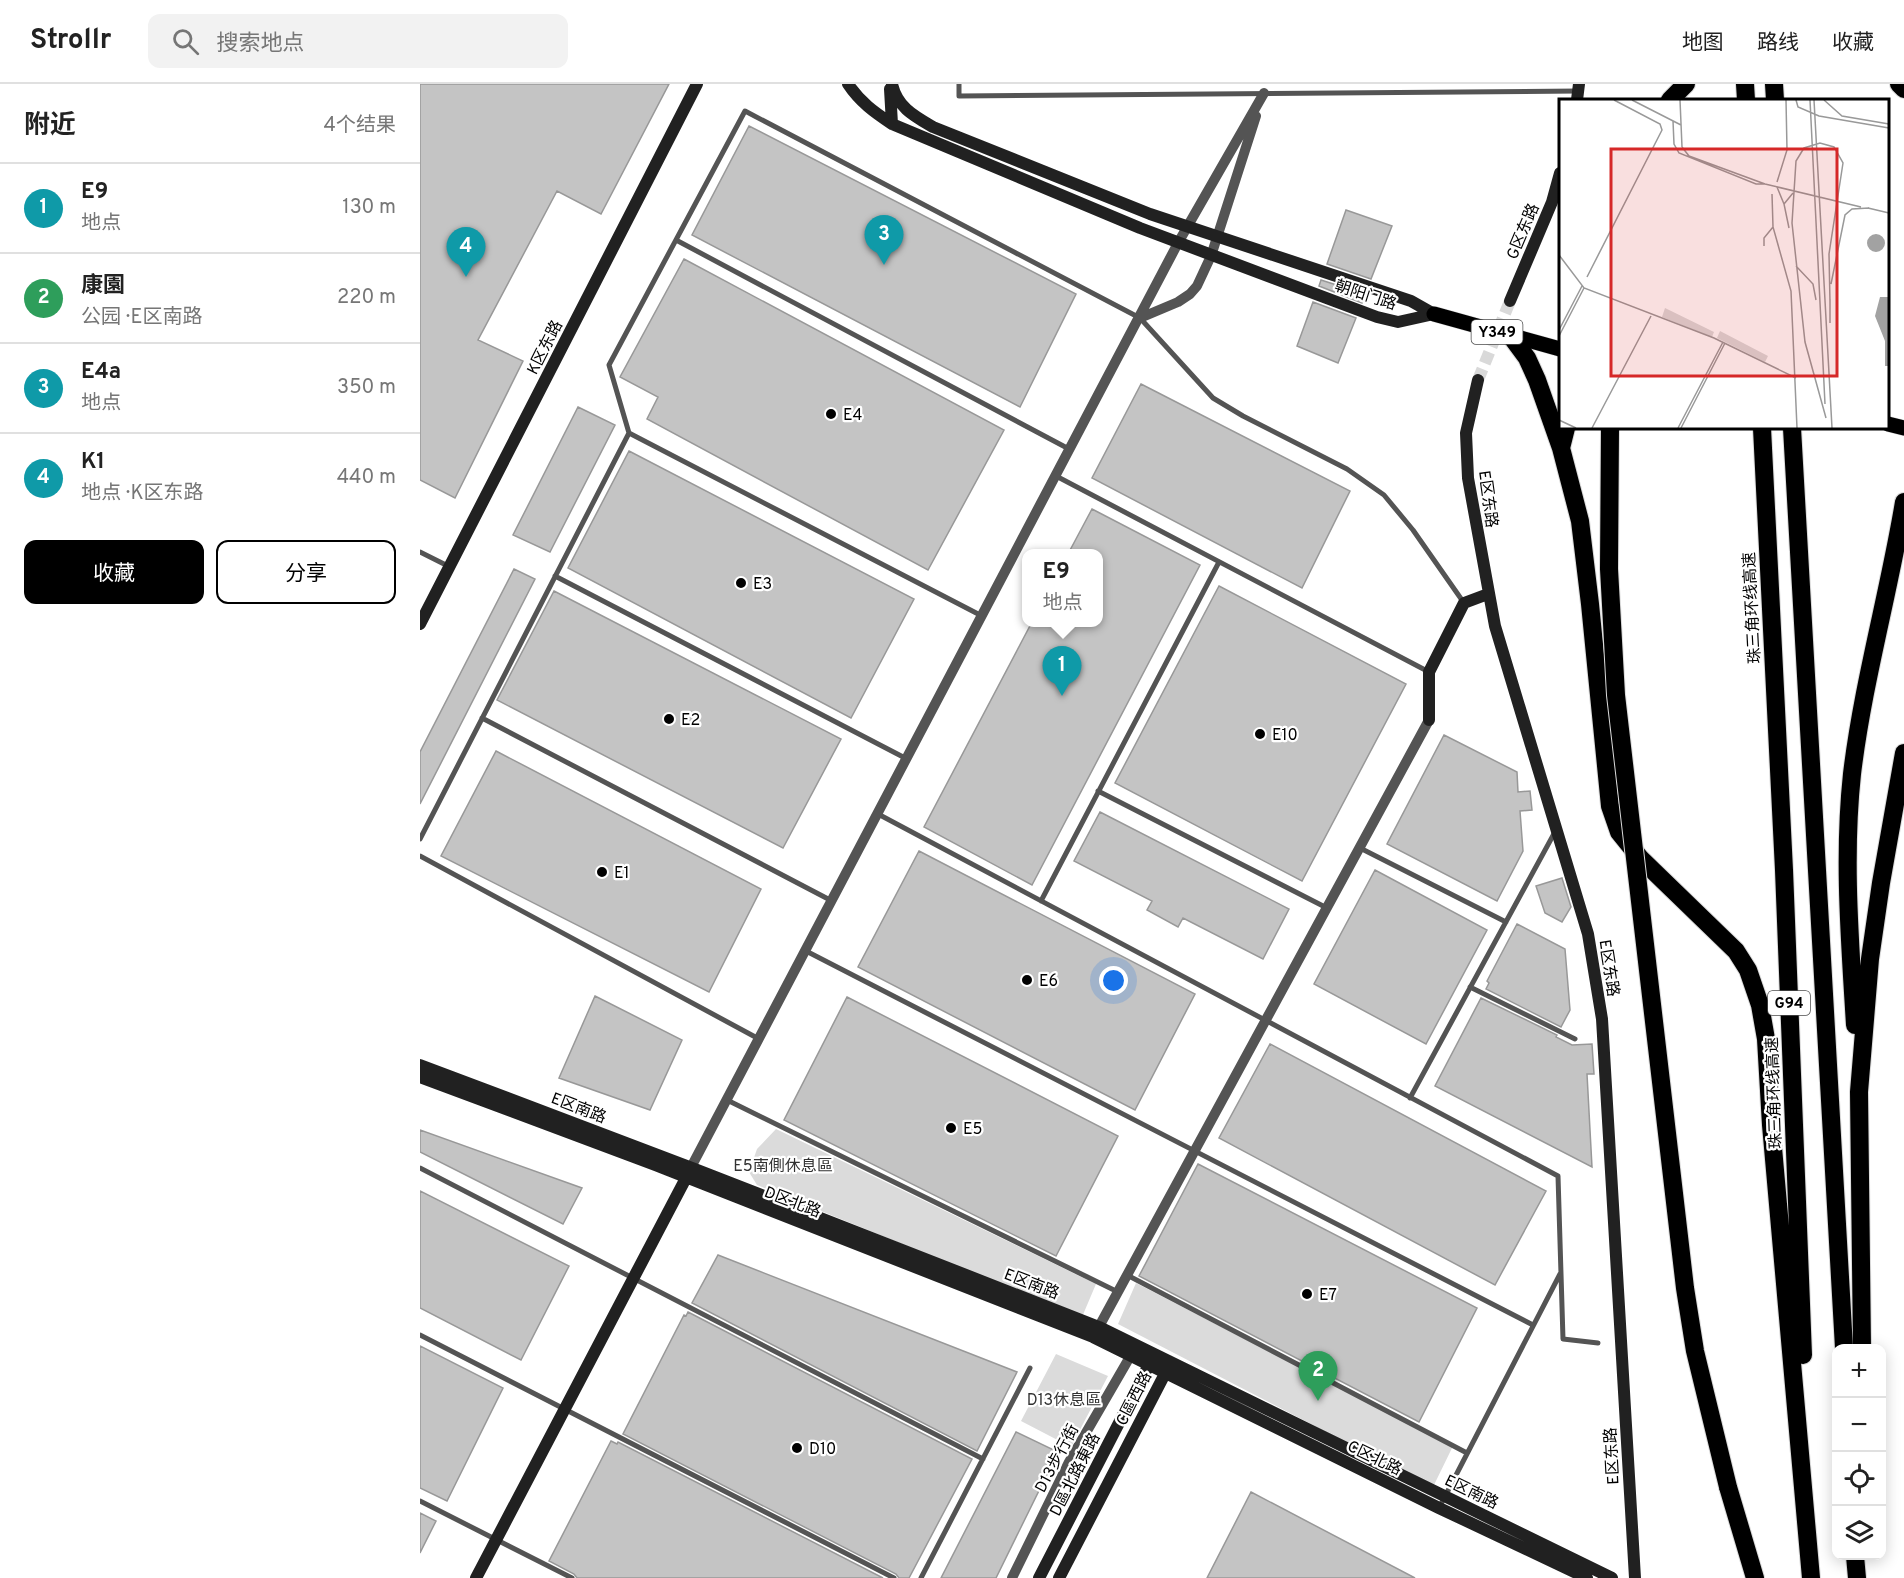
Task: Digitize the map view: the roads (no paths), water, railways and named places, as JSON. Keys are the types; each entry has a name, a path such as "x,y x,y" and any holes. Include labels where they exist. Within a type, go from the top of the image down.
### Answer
{"highway":[{"path":"1671,99 1686,84"},
{"path":"1745,84 1746,99"},
{"path":"1774,84 1775,99"},
{"path":"1899,84 1904,88"},
{"path":"1510,335 1527,358 1537,380 1561,448 1580,521 1610,806 1619,832 1640,858 1736,951 1748,970 1760,1005 1766,1040 1771,1125 1812,1578"},
{"path":"1561,448 1566,429"},
{"path":"1610,429 1609,569 1616,695 1685,1288 1698,1362 1728,1487 1755,1578"},
{"name":"珠三角环线高速","path":"1762,429 1785,894 1812,1578"},
{"name":"G94","path":"1792,429 1844,1344"},
{"path":"1862,1344 1859,1092 1848,902 1848,855 1854,763 1866,689 1904,501"},
{"path":"1859,1092 1870,959 1882,872 1904,753"},
{"path":"1856,1560 1857,1578"},
{"path":"1866,1560 1866,1578"}],"main road":[{"name":"Y349","path":"1434,314 1559,349"},
{"path":"1889,424 1904,428"}],"street":[{"name":"K区东路","path":"420,624 697,84"},
{"name":"朝阳门路","path":"848,84 868,108 892,124 1210,256 1377,317 1398,322 1434,314"},
{"name":"朝阳门路","path":"891,84 898,101 911,115 933,127 1150,214 1411,301 1434,314"},
{"path":"891,84 892,124"},
{"path":"477,1578 1178,243 1263,89"},
{"path":"1140,318 1178,302 1190,294 1202,276 1263,89"},
{"name":"G区东路","path":"1510,301 1552,202 1559,177"},
{"name":"E区东路","path":"1478,380 1466,433 1468,478 1488,594 1495,626 1588,934 1602,1019 1635,1578"},
{"path":"1152,1359 1131,1354 1096,1332 1430,720 1429,672 1464,603 1488,594"},
{"name":"E区南路","path":"420,1065 688,1173 1096,1332 1168,1366"},
{"path":"420,1077 688,1173"},
{"name":"D13步行街","path":"1012,1578 1069,1462 1131,1354"},
{"name":"D區北路東路","path":"1039,1578 1152,1359"},
{"name":"C区北路","path":"1168,1366 1442,1502 1587,1578"},
{"name":"C區西路","path":"1059,1578 1168,1366"},
{"name":"E区南路","path":"1442,1502 1612,1578"}],"lane":[{"path":"959,84 959,96 1263,89 1579,92"},
{"path":"1560,84 1560,91"},
{"path":"420,839 629,433 609,365 745,111 1140,318 1213,398 1243,416 1347,469 1384,495 1413,530 1464,603"},
{"path":"676,240 1070,449"},
{"path":"629,433 982,616"},
{"path":"1056,476 1429,672"},
{"path":"420,552 450,567"},
{"path":"1041,901 1219,561"},
{"path":"555,576 907,759"},
{"path":"482,718 832,901"},
{"path":"1098,791 1327,908"},
{"path":"878,814 1558,1176 1563,1339 1598,1343"},
{"path":"1410,1098 1557,828"},
{"path":"1360,848 1506,922"},
{"path":"420,856 759,1039"},
{"path":"806,951 1533,1325"},
{"path":"1470,987 1575,1040"},
{"path":"727,1100 1118,1292"},
{"path":"420,1168 983,1459"},
{"path":"1442,1502 1560,1272"},
{"path":"1127,1275 1467,1452"},
{"path":"420,1335 894,1578"},
{"path":"921,1578 1030,1368"},
{"path":"420,1501 572,1578"}],"tunnel":[{"path":"1478,380 1510,301"}],"place":[{"name":"E4a","path":"884,265"},
{"name":"K1","path":"466,277"},
{"name":"E4","path":"831,414"},
{"name":"E3","path":"741,583"},
{"name":"E9","path":"1062,696"},
{"name":"E2","path":"669,719"},
{"name":"E10","path":"1260,734"},
{"name":"E1","path":"602,872"},
{"name":"E6","path":"1027,980"},
{"name":"E5","path":"951,1128"},
{"name":"E7","path":"1307,1294"},
{"name":"康園","path":"1318,1401"},
{"name":"D10","path":"797,1448"}],"park label":[{"name":"E5南側休息區","path":"783,1165"},
{"name":"D13休息區","path":"1064,1399"}]}
